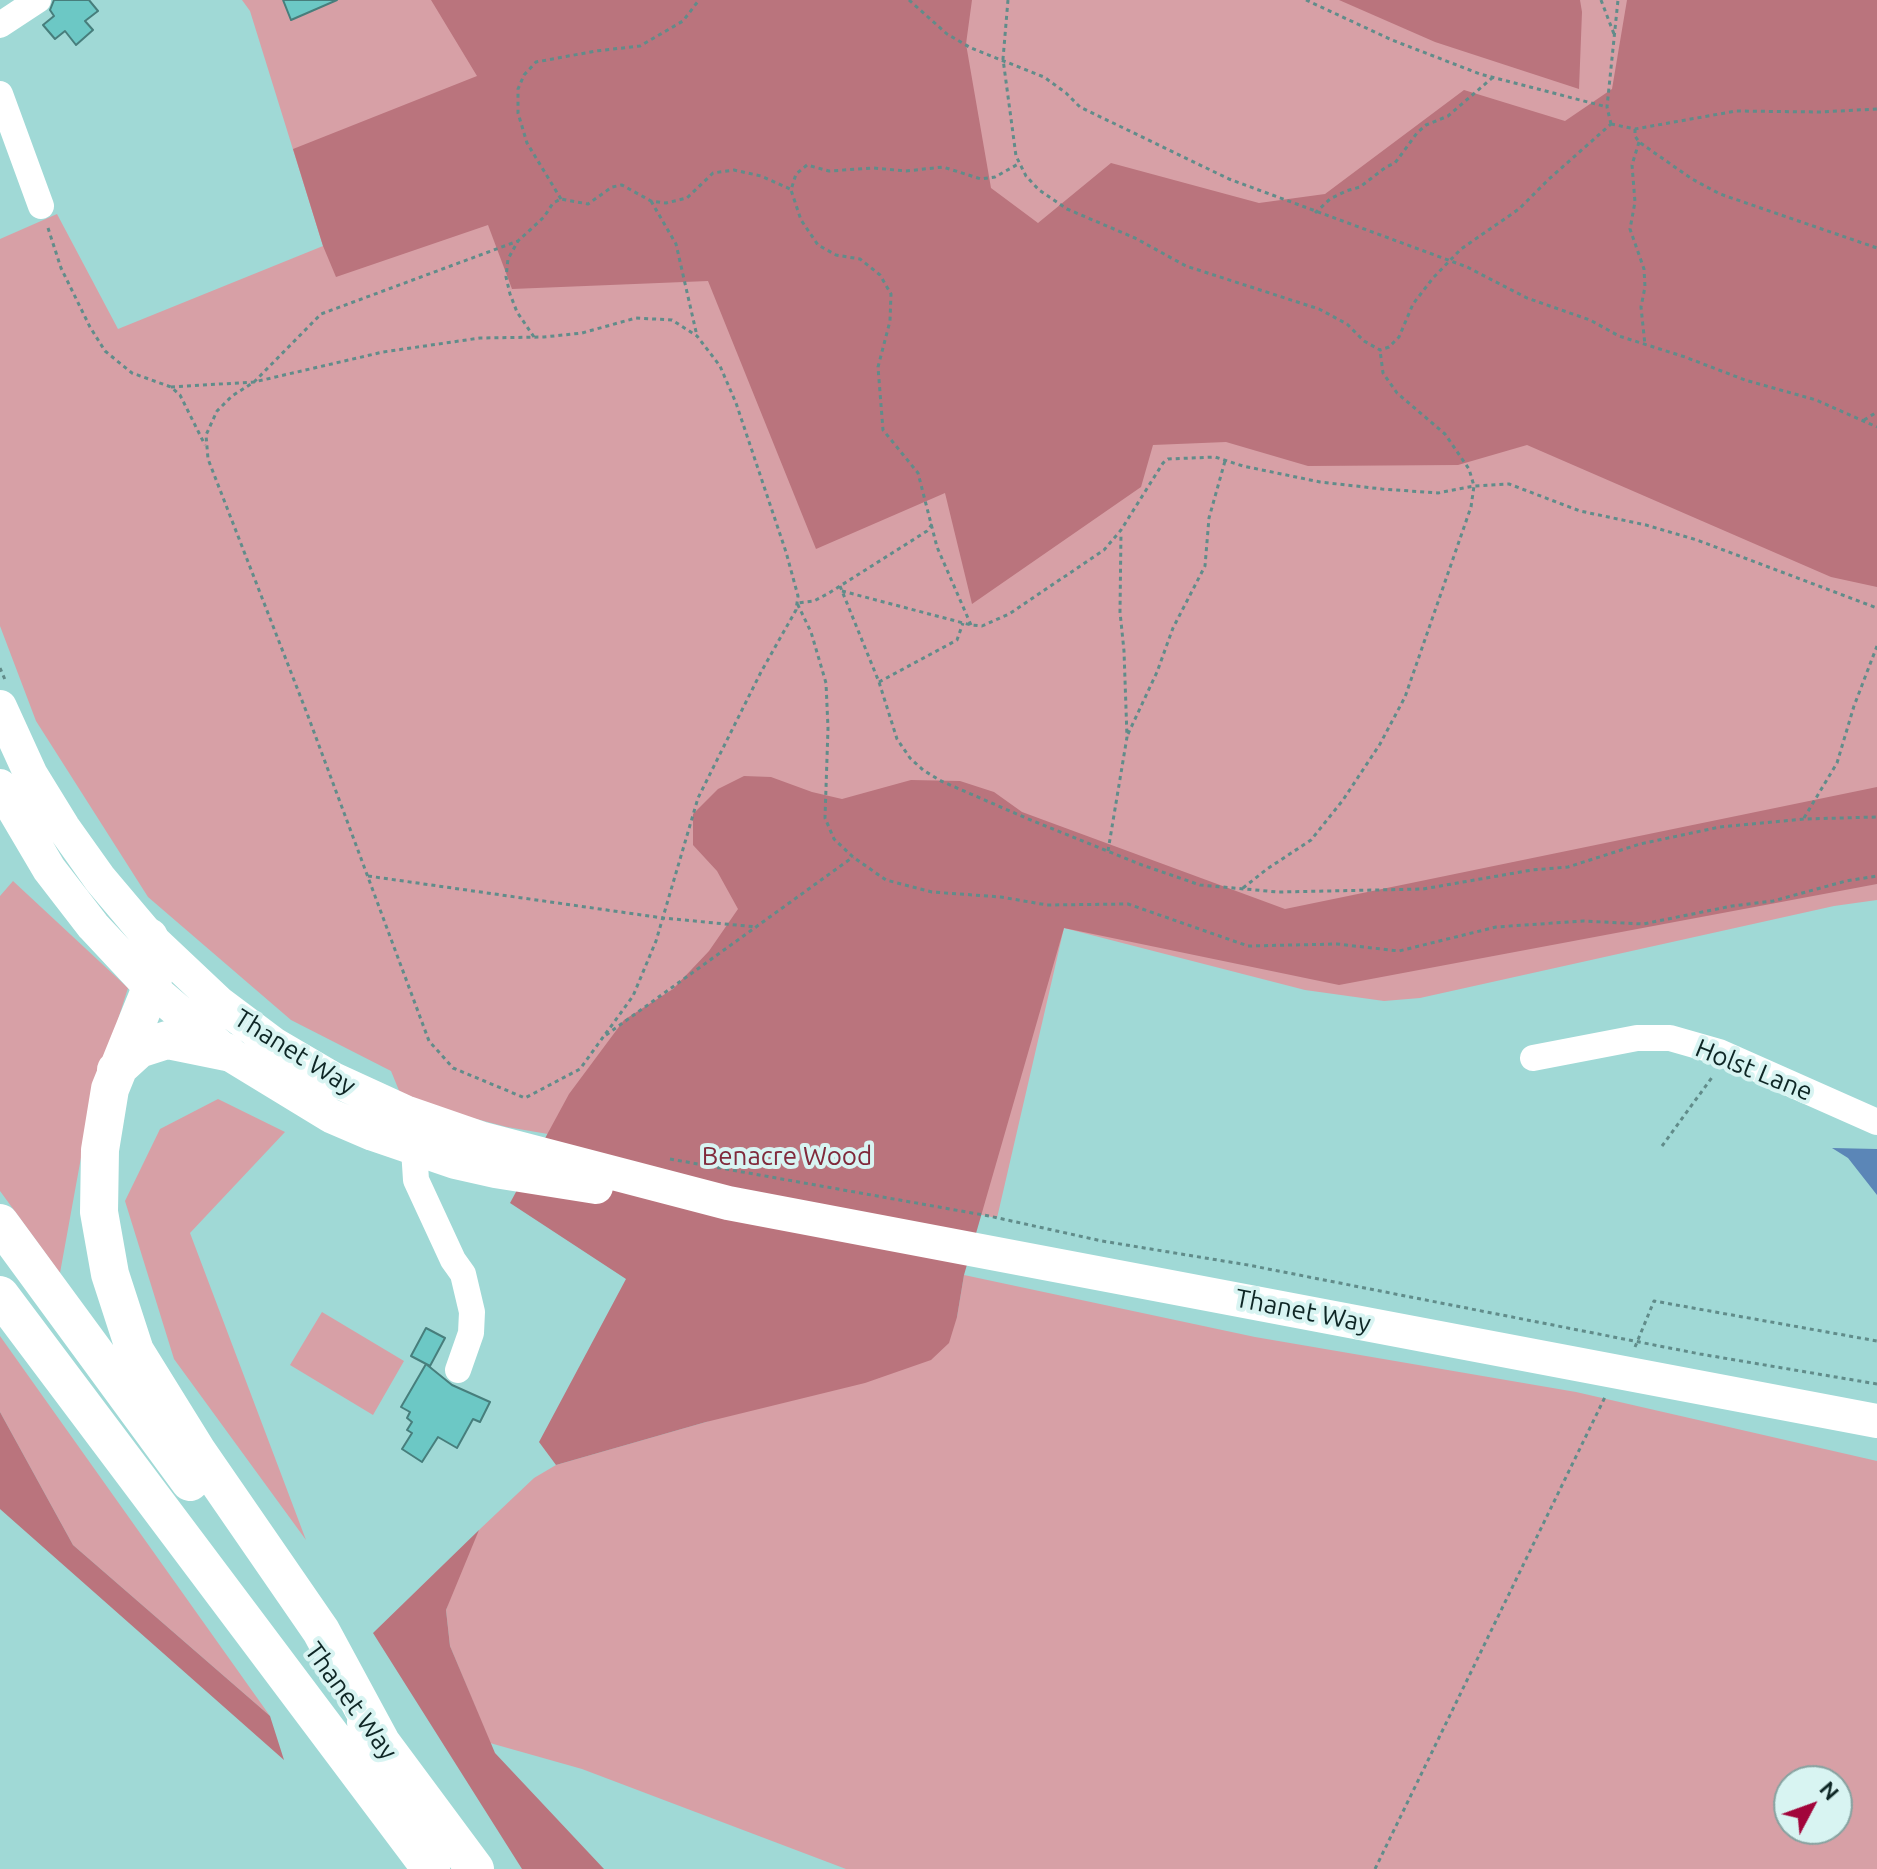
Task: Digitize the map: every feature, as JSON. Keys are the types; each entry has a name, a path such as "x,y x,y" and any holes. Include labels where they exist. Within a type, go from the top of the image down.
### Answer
{"highway":[{"path":"149,937 155,970 151,988 116,1070 103,1119 99,1212 110,1274 135,1351 197,1451 321,1631 381,1742"},
{"path":"116,1070 139,1049 167,1040 226,1052"},
{"name":"Thanet Way","path":"0,1223 475,1869"},
{"name":"Thanet Way","path":"0,1295 431,1869"}],"main road":[{"name":"Thanet Way","path":"3,694 31,775 100,879 149,937 194,982 247,1025 304,1064 405,1112 483,1139 728,1203"},
{"name":"Thanet Way","path":"0,786 34,847 67,894 151,988 226,1052 331,1116 414,1149 455,1162 542,1180 728,1203 1877,1421"}],"street":[{"path":"0,25 38,0"},
{"path":"0,94 41,206"},
{"name":"Holst Lane","path":"1533,1058 1637,1038 1670,1038 1701,1045 1877,1122"},
{"path":"414,1149 416,1180 453,1260 463,1274 472,1312 471,1333 458,1370"}],"path":[{"path":"561,199 527,143 518,113 518,89 524,75 536,62 640,46 683,21 699,0"},
{"path":"909,0 947,34 971,48 1044,77 1080,107 1229,179 1450,261 1527,298 1590,320 1619,336 1745,380 1816,400 1877,427"},
{"path":"1008,0 1003,59 1016,156 1026,176 1039,190 1067,209 1135,238 1186,266 1319,309 1347,324 1364,341 1380,350 1389,347 1399,337 1413,304 1461,249 1519,209 1611,124"},
{"path":"1306,0 1392,40 1492,78 1607,107"},
{"path":"1601,0 1614,35"},
{"path":"1611,124 1607,107 1618,0"},
{"path":"1315,213 1330,199 1360,187 1395,163 1426,125 1448,116 1492,78"},
{"path":"1611,124 1635,129 1736,111 1877,109"},
{"path":"1635,129 1639,142 1632,165 1635,202 1630,229 1644,269 1645,287 1641,307 1645,345"},
{"path":"1639,142 1692,179 1720,194 1877,248"},
{"path":"971,625 945,570 918,473 883,430 878,367 890,321 891,294 880,275 860,259 836,255 818,245 801,220 791,190 796,174 807,165 829,171 874,168 906,171 943,167 981,179 995,177 1020,163"},
{"path":"534,337 517,312 506,277 508,259 518,241 544,217 553,203 561,199 588,204 612,187 622,185 651,201 666,203 687,198 713,173 734,170 761,176 791,190"},
{"path":"651,201 676,244 697,336"},
{"path":"41,206 61,268 105,351 132,373 171,387 180,395 207,448"},
{"path":"171,387 254,382 383,352 480,338 582,333 636,318 672,320 697,336 720,366 736,403 786,552 798,596 796,610 698,798 656,941 633,996 580,1069 525,1098 453,1068 429,1041 208,459 206,435 217,411 232,396 254,382 321,314 518,241"},
{"path":"1243,889 1311,840 1343,800 1380,744 1405,697 1471,507 1474,486 1469,469 1453,443 1397,393 1383,373 1380,350"},
{"path":"1864,420 1877,412"},
{"path":"842,591 982,626 1023,605 1104,550 1121,530 1163,463 1180,458 1215,457 1320,482 1382,489 1438,493 1474,486 1509,484 1580,511 1697,540 1877,608"},
{"path":"1127,737 1173,628 1205,566 1209,518 1225,460"},
{"path":"797,603 814,601 840,586 927,531 932,524"},
{"path":"1108,851 1127,737 1120,612 1121,530"},
{"path":"840,586 879,682 897,739 923,770 1026,818 1200,885 1278,892 1423,889 1532,870 1568,867 1640,844 1720,827 1804,819 1877,817"},
{"path":"797,603 811,632 826,683 825,818 834,839 886,880 932,892 1001,897 1047,905 1128,904 1248,946 1337,944 1399,951 1496,927 1583,921 1643,924 1773,901 1877,876"},
{"path":"879,682 957,640 963,623"},
{"path":"1804,819 1837,763 1877,646"},
{"path":"0,668 3,694"},
{"path":"601,1039 853,857"},
{"path":"368,876 663,918 757,927"},
{"path":"1662,1146 1727,1057"},
{"path":"667,1158 1877,1384"},
{"path":"1375,1869 1618,1371 1638,1341 1654,1301 1877,1341"}],"green space":[{"path":"242,0 283,0 291,19 310,0 1877,0 1877,900 1834,906 1420,998 1384,1001 1305,990 1064,928 997,1218 729,1165 507,1127 457,1114 400,1093 391,1071 291,1020 148,897 36,721 0,626 0,239 57,214 118,329 323,246 250,11"},
{"path":"431,0 972,0 966,44 991,188 1038,223 1111,163 1259,203 1325,194 1464,90 1565,121 1612,89 1627,0 1877,0 1877,587 1831,577 1527,445 1458,465 1308,466 1226,442 1153,445 1141,487 972,604 945,493 816,549 708,281 512,289 488,225 336,277 323,246 293,149 477,76"},
{"path":"1339,0 1580,0 1579,89 1435,42"},
{"name":"Benacre Wood","path":"744,776 771,777 842,799 911,780 960,781 994,792 1022,812 1285,909 1877,787 1877,884 1339,985 1064,928 964,1275 949,1343 931,1360 865,1383 706,1422 556,1465 539,1442 626,1279 510,1203 569,1094 624,1020 673,989 709,951 738,909 717,871 693,845 693,814 718,789"},
{"path":"13,881 128,988 90,1108 60,1273 0,1191 0,896"},
{"path":"218,1099 285,1132 190,1233 306,1540 174,1359 125,1201 160,1129"},
{"path":"964,1275 1255,1337 1576,1392 1877,1461 1877,1869 846,1869 582,1769 490,1743 450,1646 446,1610 461,1565 479,1530 534,1478 556,1465 706,1422 957,1317"},
{"path":"322,1312 404,1361 373,1415 290,1365"},
{"path":"0,1336 270,1716 73,1545 0,1412"},
{"path":"0,1412 73,1545 270,1716 284,1760 0,1509"},
{"path":"479,1530 446,1610 450,1646 495,1753 604,1869 522,1869 373,1633"}],"water":[{"path":"1832,1148 1877,1149 1877,1195 1848,1158"}],"building":[{"path":"54,0 89,0 98,11 85,21 93,30 76,45 65,31 55,39 43,25 54,16 50,10"},
{"path":"283,0 337,0 291,20"},
{"path":"426,1328 445,1338 430,1366 411,1356"},
{"path":"426,1364 452,1385 490,1402 480,1422 473,1419 457,1448 438,1437 422,1462 402,1449 412,1433 407,1430 412,1422 407,1418 410,1412 401,1407"}]}
